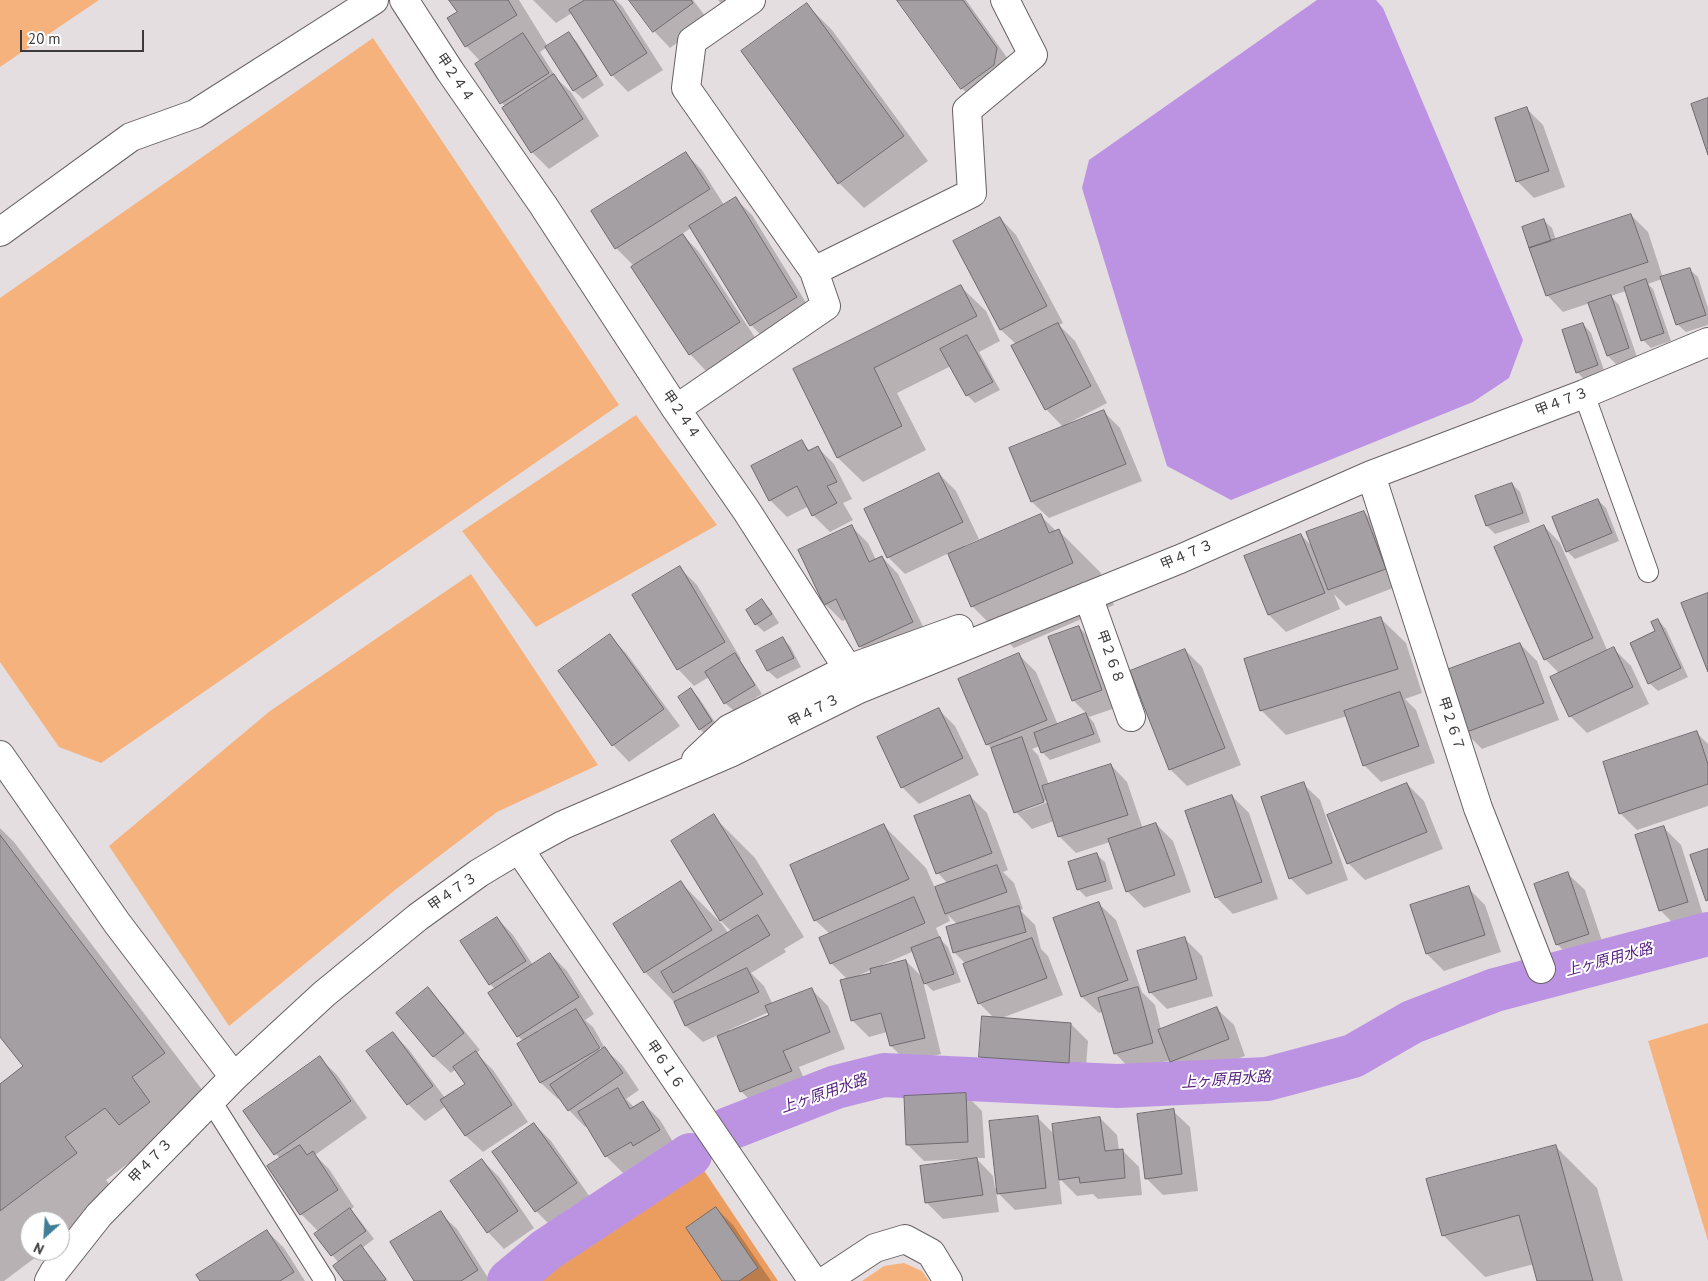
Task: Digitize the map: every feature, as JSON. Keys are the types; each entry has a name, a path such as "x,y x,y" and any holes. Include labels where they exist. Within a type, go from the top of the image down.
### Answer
{"street":[{"path":"0,232 131,137 195,114 374,0"},
{"name":"甲２４４","path":"404,0 450,71 543,205 676,409 746,510 848,669"},
{"path":"676,409 826,306 814,271 686,88 692,41 751,0"},
{"path":"814,271 972,193 967,110 1033,55 1005,0"},
{"name":"甲４７３","path":"49,1281 99,1215 234,1077 324,994 418,917 479,873 563,824 730,753 859,688 1180,559 1371,475 1584,394 1708,344"},
{"name":"甲２６７","path":"1371,475 1478,808 1541,969"},
{"name":"甲２６８","path":"1088,596 1132,716"},
{"path":"684,772 729,729 848,669 1029,604 1060,607"},
{"path":"0,755 117,923 234,1077"},
{"name":"甲６１６","path":"519,849 813,1281"},
{"path":"824,1281 875,1248 906,1240 931,1252 948,1281"}],"lane":[{"path":"1584,394 1648,572"},
{"path":"211,1101 325,1281"}],"shaded area":[{"path":"0,0 99,0 0,67"},
{"path":"1317,0 1376,0 1383,8 1523,340 1509,378 1473,402 1231,500 1167,466 1082,188 1089,160"},
{"path":"373,38 619,405 101,763 59,747 0,662 0,298"},
{"path":"636,415 717,525 536,627 462,531"},
{"path":"471,574 598,765 497,812 395,890 229,1026 109,846 270,711"},
{"path":"1708,1023 1708,1241 1648,1041"},
{"path":"701,1166 778,1281 540,1281 615,1219"},
{"path":"904,1263 922,1271 929,1281 862,1281 884,1266"}],"building":[{"path":"449,0 508,0 517,15 465,47 447,18 457,12"},
{"path":"585,0 613,0 647,53 611,76 569,10"},
{"path":"629,0 691,0 693,3 653,32"},
{"path":"897,0 963,0 997,48 994,65 961,89"},
{"path":"807,3 904,136 838,184 741,51"},
{"path":"569,32 597,76 573,91 545,47"},
{"path":"523,33 549,73 500,104 475,64"},
{"path":"554,74 583,119 531,153 502,108"},
{"path":"1708,98 1708,155 1691,104"},
{"path":"1527,107 1549,171 1516,182 1495,118"},
{"path":"686,152 710,189 615,249 591,211"},
{"path":"736,197 797,297 750,326 689,226"},
{"path":"1631,214 1648,262 1546,296 1529,248"},
{"path":"1000,217 1047,306 1000,330 953,241"},
{"path":"1544,219 1551,241 1529,248 1522,227"},
{"path":"683,234 740,322 689,355 631,267"},
{"path":"1690,268 1706,315 1676,325 1660,277"},
{"path":"1646,279 1664,333 1641,341 1624,287"},
{"path":"961,285 977,316 874,368 902,426 837,458 793,369"},
{"path":"1611,295 1629,348 1607,356 1588,303"},
{"path":"1058,323 1091,386 1045,410 1011,346"},
{"path":"1583,323 1598,365 1576,373 1562,330"},
{"path":"967,335 993,382 966,396 940,349"},
{"path":"1104,410 1126,464 1031,502 1009,448"},
{"path":"802,440 808,451 818,446 837,482 827,486 837,503 812,516 797,486 769,501 751,466"},
{"path":"939,473 963,522 887,558 864,509"},
{"path":"1512,483 1523,513 1486,526 1475,496"},
{"path":"1598,499 1612,533 1566,552 1552,517"},
{"path":"1364,511 1386,569 1328,590 1306,532"},
{"path":"1041,514 1049,533 1059,529 1073,563 971,607 948,554"},
{"path":"852,525 869,562 882,556 913,622 859,647 836,599 824,605 798,550"},
{"path":"1544,525 1593,638 1544,660 1494,547"},
{"path":"1301,534 1325,593 1268,615 1244,556"},
{"path":"680,566 725,642 677,670 632,595"},
{"path":"1708,593 1708,672 1681,603"},
{"path":"762,599 772,614 755,625 746,610"},
{"path":"1381,617 1398,669 1260,711 1244,659"},
{"path":"1658,619 1681,668 1648,684 1630,643 1655,631 1651,622"},
{"path":"1079,626 1102,690 1072,701 1048,637"},
{"path":"610,634 664,709 612,746 558,671"},
{"path":"783,637 794,658 767,671 756,651"},
{"path":"1520,643 1544,703 1464,733 1441,672"},
{"path":"1614,647 1633,687 1569,717 1550,677"},
{"path":"1185,649 1225,748 1169,770 1130,671"},
{"path":"735,653 755,685 724,704 705,672"},
{"path":"1019,653 1047,720 986,745 958,679"},
{"path":"691,688 712,721 699,730 678,697"},
{"path":"1400,692 1419,746 1363,766 1344,711"},
{"path":"939,708 963,758 901,788 877,737"},
{"path":"1086,713 1094,734 1041,753 1034,733"},
{"path":"1697,731 1708,764 1708,784 1619,814 1603,762"},
{"path":"1022,737 1044,802 1014,813 991,748"},
{"path":"1111,764 1128,815 1058,837 1042,786"},
{"path":"1304,782 1332,863 1289,879 1261,797"},
{"path":"1407,783 1427,832 1347,864 1327,815"},
{"path":"970,795 992,853 936,874 914,816"},
{"path":"1232,795 1262,882 1215,898 1185,811"},
{"path":"714,814 763,894 720,921 671,841"},
{"path":"1156,823 1175,875 1126,892 1108,839"},
{"path":"884,824 909,879 814,921 790,865"},
{"path":"1664,826 1688,902 1659,911 1635,835"},
{"path":"0,835 165,1053 132,1077 150,1102 119,1125 105,1108 65,1137 77,1153 0,1211 0,1084 23,1066 0,1037"},
{"path":"1708,849 1708,900 1706,901 1690,855"},
{"path":"1097,853 1106,881 1077,890 1068,862"},
{"path":"997,865 1007,892 945,914 935,887"},
{"path":"1568,872 1589,934 1556,945 1534,884"},
{"path":"681,881 712,930 644,973 613,924"},
{"path":"1469,886 1485,935 1426,954 1410,905"},
{"path":"914,897 925,923 830,964 819,938"},
{"path":"1099,902 1128,980 1081,997 1053,918"},
{"path":"1019,906 1026,932 953,953 946,927"},
{"path":"758,915 770,935 673,993 661,972"},
{"path":"497,917 526,961 489,985 460,941"},
{"path":"940,937 954,974 924,984 911,948"},
{"path":"1185,937 1197,979 1149,993 1137,951"},
{"path":"1032,938 1047,978 978,1004 963,964"},
{"path":"550,953 579,997 517,1037 488,993"},
{"path":"906,960 925,1038 890,1046 881,1013 851,1021 840,980 871,973 870,969"},
{"path":"747,968 759,992 685,1026 674,1002"},
{"path":"428,987 464,1033 433,1057 396,1013"},
{"path":"1138,987 1153,1043 1114,1054 1098,998"},
{"path":"812,988 830,1032 783,1051 792,1071 740,1092 717,1036 769,1015 765,1006"},
{"path":"1217,1007 1229,1039 1170,1062 1158,1030"},
{"path":"576,1009 600,1048 540,1083 517,1044"},
{"path":"982,1016 1071,1023 1069,1063 979,1057"},
{"path":"393,1032 433,1086 407,1105 366,1051"},
{"path":"605,1047 623,1073 568,1111 550,1085"},
{"path":"476,1051 512,1105 465,1136 440,1100 465,1084 453,1067"},
{"path":"320,1056 351,1101 274,1155 243,1111"},
{"path":"618,1088 630,1109 643,1101 660,1130 633,1146 631,1142 605,1157 578,1112"},
{"path":"966,1093 968,1142 906,1145 904,1096"},
{"path":"1174,1109 1182,1174 1145,1179 1137,1114"},
{"path":"1038,1116 1046,1188 997,1194 989,1121"},
{"path":"1100,1117 1105,1151 1123,1149 1125,1178 1080,1183 1079,1177 1059,1180 1052,1124"},
{"path":"534,1123 577,1183 535,1212 492,1152"},
{"path":"300,1145 307,1155 313,1151 338,1190 300,1215 267,1166"},
{"path":"1556,1145 1593,1281 1537,1281 1519,1215 1442,1236 1426,1179"},
{"path":"977,1158 983,1195 925,1203 920,1166"},
{"path":"482,1159 518,1211 487,1233 450,1181"},
{"path":"716,1207 758,1268 739,1281 722,1281 686,1228"},
{"path":"350,1208 366,1231 331,1256 314,1234"},
{"path":"441,1211 478,1270 461,1281 414,1281 390,1242"},
{"path":"267,1230 294,1272 280,1281 200,1281 196,1275"},
{"path":"361,1245 386,1279 384,1281 344,1281 333,1266"}],"waterway":[{"name":"上ヶ原用水路","path":"728,1129 836,1087 884,1075 1117,1086 1267,1079 1353,1056 1412,1022 1495,990 1708,934"},
{"name":"上ヶ原用水路","path":"509,1281 546,1250 690,1155"}]}
